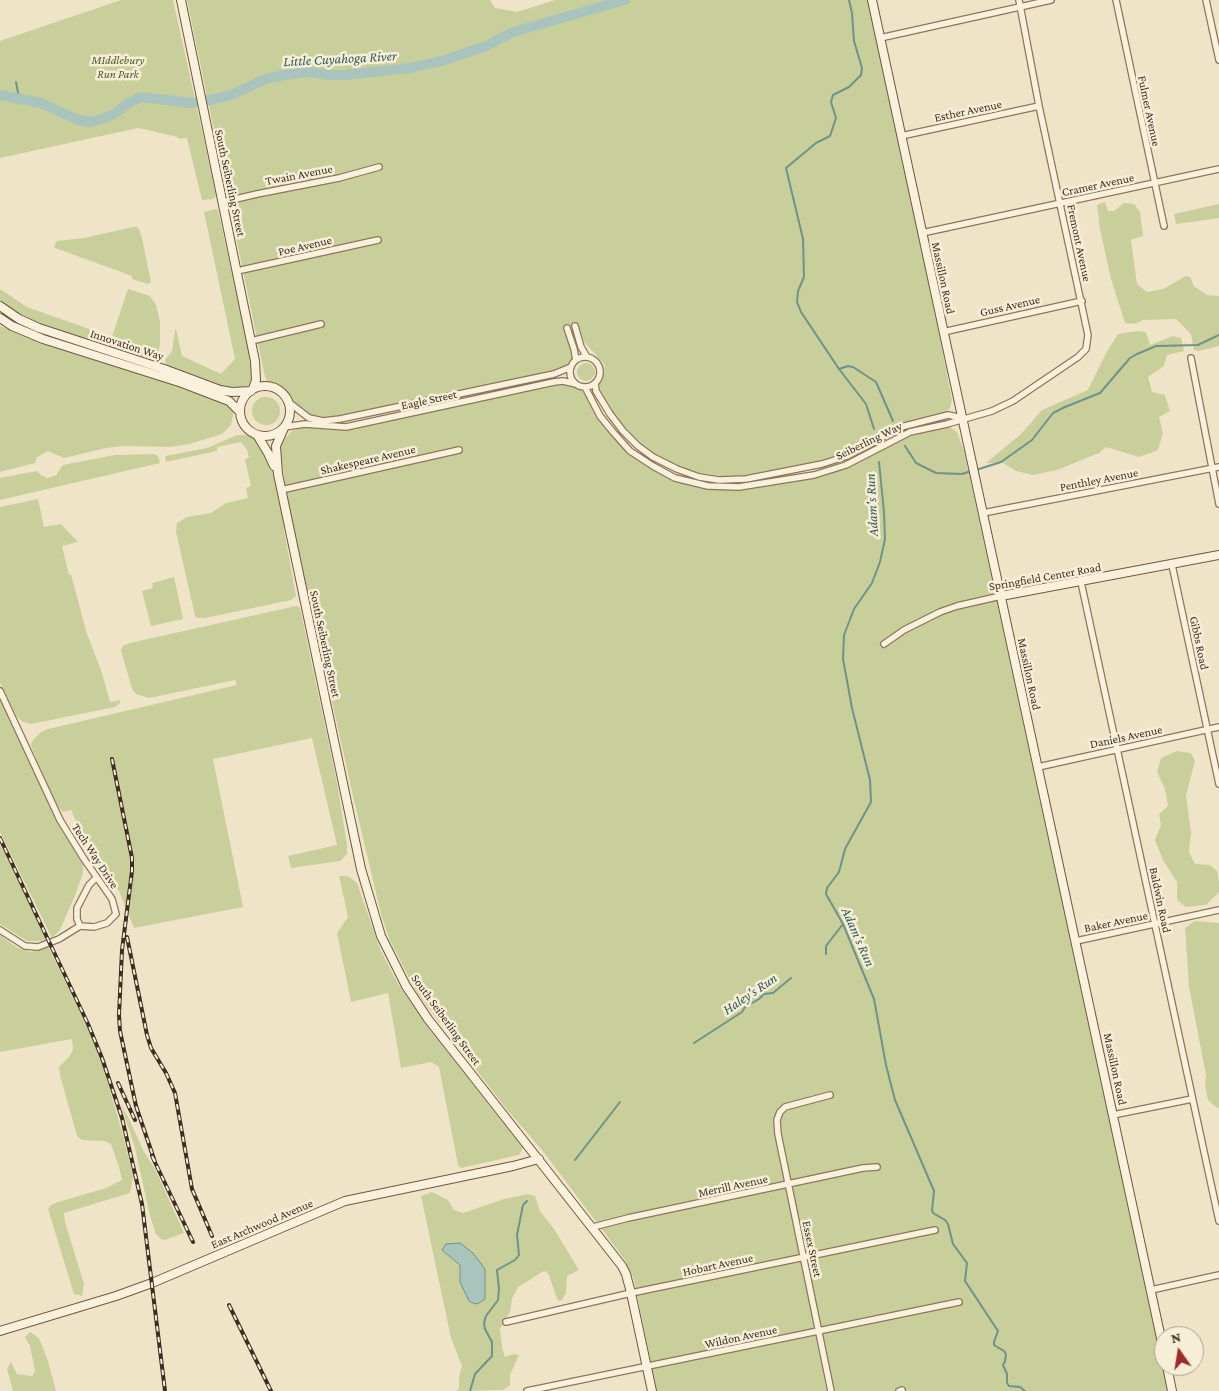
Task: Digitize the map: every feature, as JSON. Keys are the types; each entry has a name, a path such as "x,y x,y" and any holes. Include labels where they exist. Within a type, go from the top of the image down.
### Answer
{"main road":[{"name":"South Seiberling Street","path":"181,0 257,370 266,387"},
{"name":"Massillon Road","path":"872,0 1159,1326"},
{"name":"Innovation Way","path":"0,306 39,328 164,368 220,390 232,392 252,390"},
{"name":"Innovation Way","path":"0,318 12,326 43,339 182,383 229,401 240,412"},
{"name":"South Seiberling Street","path":"252,390 257,370"},
{"path":"266,387 279,391 287,401 289,415 284,427 271,435 257,435 246,428 240,412 243,400 252,390 266,387"},
{"name":"South Seiberling Street","path":"284,427 276,446 281,490 361,869 382,936 396,968 416,1003 622,1266 631,1294 652,1391"},
{"name":"South Seiberling Street","path":"257,435 278,474"},
{"name":"Springfield Center Road","path":"1001,596 1219,555"},
{"name":"East Archwood Avenue","path":"0,1331 116,1296 152,1283 345,1201 539,1159"},
{"path":"1169,1376 1172,1391"}],"street":[{"name":"Fremont Avenue","path":"963,418 992,411 1038,386 1082,354 1086,349 1089,339 1019,0"},
{"path":"880,38 904,31 1051,0"},
{"name":"Fulmer Avenue","path":"1116,0 1164,226"},
{"path":"1206,0 1219,60"},
{"name":"Esther Avenue","path":"901,136 1040,106"},
{"name":"Twain Avenue","path":"223,202 348,176 379,167"},
{"name":"Cramer Avenue","path":"922,233 1219,169"},
{"name":"Poe Avenue","path":"238,271 378,240"},
{"name":"Guss Avenue","path":"943,332 1082,301"},
{"path":"251,341 321,324"},
{"path":"575,326 581,347 587,357 596,361 599,365 600,375 595,383 585,387 576,384 571,376 571,367 576,360 587,357"},
{"path":"567,328 576,360"},
{"path":"1190,358 1216,468 1219,504"},
{"name":"Eagle Street","path":"287,401 309,418 323,421 340,419 554,374 571,367"},
{"name":"Eagle Street","path":"284,427 305,424 346,427 554,382 563,381 576,384"},
{"name":"Seiberling Way","path":"595,383 596,391 606,409 623,431 638,446 653,457 677,469 699,477 719,480 746,479 822,464 847,456 901,427 948,415 963,418"},
{"name":"Seiberling Way","path":"585,387 600,416 630,451 675,478 708,486 739,487 814,475 846,465 910,432 947,424 963,418"},
{"name":"Shakespeare Avenue","path":"281,490 459,450"},
{"name":"Penthley Avenue","path":"983,513 1216,468"},
{"name":"Gibbs Road","path":"1172,565 1219,784"},
{"name":"Baldwin Road","path":"1081,582 1219,1221"},
{"name":"Springfield Center Road","path":"884,644 904,630 940,612 1001,596"},
{"name":"Tech Way Drive","path":"0,690 60,820 96,878 112,899 115,908 115,916 103,925 80,926 59,939 38,947 32,948 20,944 0,930"},
{"name":"Daniels Avenue","path":"1038,767 1219,727"},
{"path":"80,926 77,919 77,908 89,885 96,878"},
{"name":"Baker Avenue","path":"1076,941 1219,910"},
{"name":"Essex Street","path":"830,1095 785,1107 780,1112 777,1120 778,1134 831,1391"},
{"path":"1113,1115 1192,1099"},
{"name":"Merrill Avenue","path":"593,1227 611,1221 877,1167"},
{"name":"Hobart Avenue","path":"506,1322 936,1230"},
{"path":"1151,1290 1219,1275"},
{"name":"Wildon Avenue","path":"527,1391 960,1302"}],"green space":[{"name":"MIddlebury Run Park","path":"121,0 173,0 216,196 213,199 202,200 187,138 178,139 178,137 138,128 0,158 0,41"},
{"path":"187,0 490,0 495,8 517,12 555,0 868,0 937,324 952,400 950,408 945,413 928,416 891,430 839,456 824,461 763,474 742,476 722,476 695,472 670,463 650,452 611,413 600,393 599,387 605,365 584,342 577,323 565,329 573,350 572,362 558,371 351,415 319,418 307,416 286,392 268,382 265,377"},
{"path":"1105,202 1108,211 1114,211 1124,203 1134,204 1140,212 1143,236 1131,240 1137,284 1147,292 1163,289 1186,276 1190,277 1194,286 1207,295 1219,296 1219,346 1199,351 1194,350 1191,334 1176,319 1143,320 1135,324 1125,323 1111,279 1100,229 1097,205"},
{"path":"1219,204 1219,218 1176,224 1174,214"},
{"path":"218,210 254,372 252,383 244,388 223,389 166,365 165,360 172,351 176,329 182,356 221,374 235,359 204,212"},
{"path":"133,227 139,229 142,238 151,282 148,284 54,246 57,241 84,238"},
{"path":"0,289 27,307 112,337 128,289 150,296 156,305 160,321 160,345 157,356 153,360 36,322 0,301"},
{"path":"0,326 43,344 224,402 234,410 231,425 222,434 190,444 170,447 124,446 106,448 64,458 48,451 37,457 35,463 0,472"},
{"path":"1138,331 1146,332 1150,345 1173,336 1181,338 1184,351 1167,355 1164,366 1148,377 1152,392 1165,395 1170,411 1159,417 1163,433 1158,450 1139,457 1106,447 1099,453 1057,470 1033,475 1016,471 1003,463 986,463 1021,434 1042,410 1088,390 1106,353 1118,334"},
{"path":"582,363 590,363 595,368 593,379 582,381 577,376 577,368"},
{"path":"563,382 574,385 586,394 608,430 622,446 646,465 657,472 684,483 719,490 752,489 826,474 842,470 910,436 945,427 950,427 957,432 964,451 1154,1326 1154,1376 1165,1376 1168,1391 657,1391 634,1280 625,1260 542,1150 508,1111 417,993 390,941 381,914 288,504 280,449 282,441 292,431 300,428 314,426 348,429"},
{"path":"266,397 276,401 280,411 276,421 266,425 256,421 252,411 256,401"},
{"path":"237,435 249,435 255,438 272,462 284,519 284,530 296,596 291,600 205,618 197,618 176,532 177,523 187,517 211,513 226,503 248,498 246,488 251,486 245,460 249,457 247,450 241,442 217,447 217,451 166,462 165,456 207,448"},
{"path":"154,454 158,456 160,463 0,500 0,478 37,471 42,476 48,478 56,475 63,465 115,455"},
{"path":"38,499 44,527 61,524 78,542 62,546 69,575 71,574 86,631 101,670 110,702 120,700 120,703 115,707 31,724 23,722 17,717 0,683 0,507"},
{"path":"174,577 183,619 151,626 142,591 153,588 152,583"},
{"path":"296,606 300,608 337,783 347,854 340,861 291,868 288,856 337,845 312,738 213,759 243,907 134,928 120,893 90,853 71,810 63,812 56,804 33,751 31,744 33,740 41,732 48,729 237,685 235,680 149,698 136,694 132,689 121,650 123,646 130,643"},
{"path":"0,699 29,757 51,809 83,865 83,873 76,893 60,930 52,938 0,832"},
{"path":"1177,751 1191,753 1195,761 1186,795 1191,833 1189,852 1195,864 1210,865 1217,871 1219,881 1219,892 1206,905 1186,907 1177,900 1177,882 1163,860 1155,840 1161,825 1159,814 1168,806 1165,789 1157,772 1161,758"},
{"path":"0,844 47,939 27,941 0,924"},
{"path":"339,876 348,876 357,883 380,949 398,984 432,1032 523,1148 519,1155 461,1168 458,1165 439,1067 431,1062 401,1068 388,993 351,1002 337,933 348,917"},
{"path":"1195,921 1219,923 1219,1108 1208,1100 1205,1086 1206,1075 1189,987 1185,928"},
{"path":"0,935 16,947 31,952 48,946 101,1060 133,1177 130,1193 64,1213 84,1284 82,1296 74,1294 48,1209 51,1205 58,1202 106,1188 122,1180 111,1144 104,1141 82,1140 77,1136 59,1067 73,1050 72,1039 0,1052"},
{"path":"121,1105 144,1152 155,1169 184,1233 165,1240 156,1234 150,1216 135,1148"},
{"path":"432,1192 448,1200 454,1210 463,1213 504,1199 528,1194 535,1196 540,1211 554,1229 579,1270 567,1276 566,1293 562,1300 558,1301 548,1273 544,1271 518,1287 512,1299 510,1312 500,1329 505,1357 513,1354 519,1355 510,1375 510,1385 503,1390 455,1391 459,1389 459,1377 462,1366 451,1338 421,1196"},
{"path":"30,1332 39,1338 48,1361 56,1391 13,1391 7,1369 11,1362 17,1374 32,1376 35,1371 30,1346 25,1337"}],"water":[{"path":"460,1243 473,1253 485,1269 485,1299 479,1303 475,1304 469,1301 460,1282 460,1265 442,1250 446,1244"}],"waterway":[{"name":"Little Cuyahoga River","path":"0,95 41,103 78,120 90,122 114,114 127,104 141,97 191,103 234,94 265,79 290,74 311,72 345,75 410,68 445,60 486,46 513,32 625,0"},
{"name":"Adam's Run","path":"849,0 854,41 862,68 861,75 849,87 833,95 831,102 836,118 830,136 816,143 786,168 803,239 804,277 798,291 797,302 801,312 839,369 866,404 874,429"},
{"path":"16,82 19,98"},
{"path":"976,470 1001,462 1032,440 1053,413 1100,393 1130,358 1137,354 1156,346 1198,345 1219,335"},
{"path":"839,369 848,366 853,367 876,382 893,421"},
{"path":"905,446 916,463 936,473 962,474 971,471"},
{"name":"Adam's Run","path":"879,462 885,539 880,562 872,583 854,609 844,635 843,659 852,708 870,780 871,802 845,849 839,872 827,888 826,894 843,924 874,999 886,1065 895,1100 934,1191 933,1213 948,1224 953,1244 967,1263 965,1281 998,1331 994,1345 1006,1354 1003,1365 1007,1374 1007,1383 1009,1386 1020,1387 1025,1391"},
{"name":"Haley's Run","path":"826,954 826,946 843,924"},
{"name":"Haley's Run","path":"694,1043 742,1012 745,1007 764,994 773,993 791,978"},
{"name":"Haley's Run","path":"575,1160 620,1102"},
{"name":"Haley's Run","path":"470,1391 475,1374 492,1356 492,1342 484,1323 486,1316 498,1300 497,1270 515,1260 519,1255 517,1235 523,1205 527,1201"}],"railway":[{"path":"112,759 132,858 122,950 120,1031 136,1106 155,1162"},
{"path":"0,838 88,1024 102,1058 122,1118 142,1204 165,1391"},
{"path":"127,937 147,1035 151,1048 175,1093 192,1189 212,1236"},
{"path":"118,1083 135,1120"},
{"path":"152,1156 193,1242"},
{"path":"229,1305 271,1391"}]}
